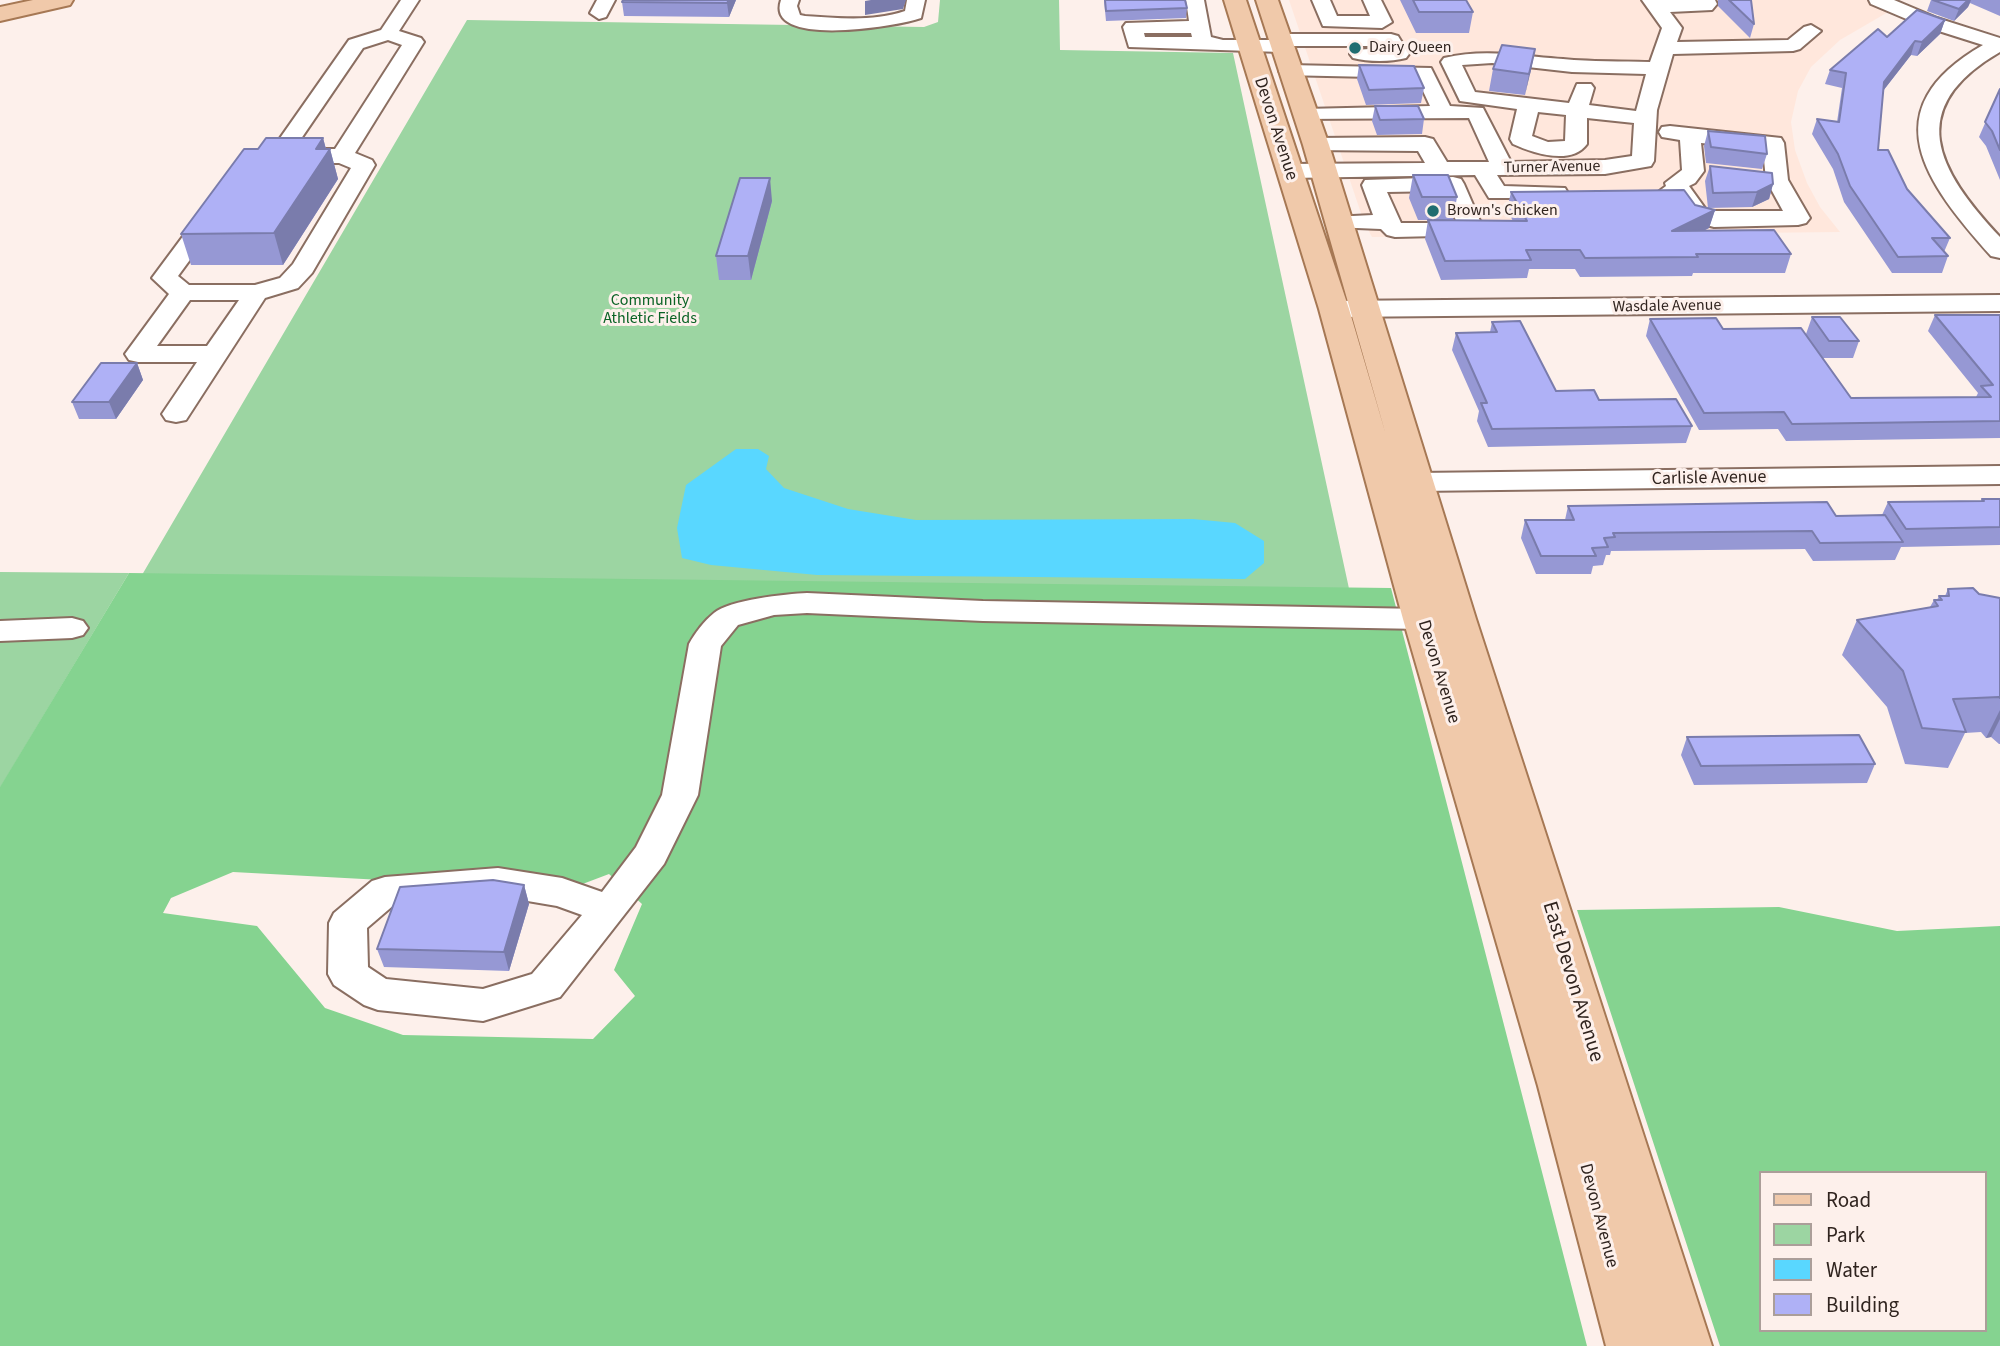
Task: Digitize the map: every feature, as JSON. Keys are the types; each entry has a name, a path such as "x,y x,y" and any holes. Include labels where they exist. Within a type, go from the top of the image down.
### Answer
{"main road":[{"path":"0,2 10,0"},
{"path":"0,14 62,0"},
{"name":"Devon Avenue","path":"1267,0 1305,115 1310,162 1348,309 1440,619 1562,1086 1634,1346"},
{"name":"Devon Avenue","path":"1206,9 1249,46 1340,222 1348,309 1417,482 1440,619"},
{"name":"East Devon Avenue","path":"1440,619 1684,1346"}],"street":[{"path":"388,34 410,0"},
{"path":"790,0 788,6 792,18 802,22 830,23 899,20 914,14 916,0"},
{"path":"830,23 835,0"},
{"path":"1321,0 1330,22"},
{"path":"1282,47 1330,22 1382,22 1372,0"},
{"path":"1654,4 1704,6 1708,4 1704,0"},
{"path":"1878,0 1930,22 1999,44"},
{"path":"1654,4 1672,28 1662,58 1643,123 1643,161 1664,192 1699,216 1714,220 1798,218 1777,180 1773,143 1690,135 1643,123 1577,110 1467,97 1451,62 1466,57 1500,57 1592,66 1662,58 1794,45 1811,31"},
{"path":"1126,24 1206,9 1222,46 1282,47 1424,72 1443,112"},
{"path":"279,156 356,44 388,34 414,42 342,156"},
{"path":"1999,44 1967,62 1943,84 1927,116 1931,153 1951,194 2000,251"},
{"path":"1529,104 1521,139 1537,147 1570,148 1576,144 1577,110 1592,66"},
{"path":"1305,115 1476,111 1497,193 1580,192"},
{"path":"1664,192 1687,178 1693,171 1690,135"},
{"path":"1310,162 1425,144 1440,169"},
{"path":"279,156 342,156 364,165 303,268 289,283 256,293 183,292 164,278 247,166 279,156"},
{"name":"Turner Avenue","path":"1310,162 1394,177 1440,169 1605,167 1643,161"},
{"path":"1693,171 1717,173"},
{"path":"1394,177 1452,184 1472,230 1395,230 1387,222 1373,185 1394,177"},
{"path":"1753,177 1777,180"},
{"path":"1340,222 1387,222"},
{"path":"183,292 138,354 215,354"},
{"path":"176,414 256,293"},
{"name":"Wasdale Avenue","path":"1348,309 2000,303"},
{"name":"Carlisle Avenue","path":"1417,482 2000,475"},
{"path":"609,910 562,892 498,882 385,891 348,923 348,974 378,994 483,1005 546,986 609,910 651,854 680,795 705,644 727,618 773,605 807,603 982,611 1440,619"},
{"path":"0,631 72,628"}],"shaded area":[{"path":"1289,0 1878,0 1895,8 1840,40 1811,67 1798,91 1791,122 1795,150 1807,183 1820,207 1840,232 1372,237 1364,222"}],"green space":[{"name":"Community Athletic Fields","path":"940,0 1059,0 1060,50 1233,53 1353,607 132,592 467,20 924,27 938,22"},
{"path":"0,572 129,573 0,788"},
{"path":"129,573 1391,588 1587,1346 0,1346 0,787","holes":["233,872 382,880 542,874 572,888 609,874 642,904 614,970 635,996 593,1039 403,1035 325,1008 257,926 163,913 171,898"]},
{"path":"1779,907 1897,931 2000,926 2000,1346 1720,1346 1577,910"}],"water":[{"path":"736,449 758,449 769,456 766,469 784,488 848,509 916,520 1193,519 1235,523 1264,541 1264,563 1245,579 817,575 711,565 682,558 677,528 686,485"}],"building":[{"path":"729,0 727,3 622,2"},
{"path":"1105,0 1185,0 1187,8 1106,11"},
{"path":"1413,0 1466,0 1473,12 1419,12"},
{"path":"1729,0 1751,0 1754,24"},
{"path":"1933,0 1968,0 1959,9"},
{"path":"1917,10 1945,20 1922,42 1915,41 1884,82 1878,150 1888,150 1907,189 1950,238 1932,238 1948,256 1898,257 1850,186 1838,154 1817,119 1839,122 1846,73 1830,70 1878,29 1887,37"},
{"path":"1502,45 1535,49 1529,74 1493,69"},
{"path":"1359,65 1414,66 1424,88 1369,90"},
{"path":"2000,89 2000,150 1985,122"},
{"path":"1375,106 1418,106 1424,119 1380,120"},
{"path":"1708,131 1765,136 1767,154 1711,147"},
{"path":"266,138 323,138 316,149 330,149 274,233 181,234 244,149 258,149"},
{"path":"1710,166 1772,173 1773,184 1757,192 1713,193"},
{"path":"1413,175 1448,175 1457,197 1422,197"},
{"path":"740,178 770,178 748,256 716,256"},
{"path":"1684,190 1695,205 1715,210 1672,231 1774,230 1791,254 1585,258 1580,250 1526,250 1531,260 1445,261 1428,220 1527,221 1511,192"},
{"path":"1935,315 2000,315 2000,421 1792,424 1784,412 1704,413 1650,319 1716,318 1723,329 1801,328 1851,398 1991,397 1981,386 1993,385"},
{"path":"1812,317 1840,317 1859,341 1829,341"},
{"path":"1520,321 1556,391 1594,390 1599,400 1676,399 1692,426 1492,429 1481,403 1487,403 1456,333 1497,332 1492,322"},
{"path":"101,363 137,363 109,402 72,402"},
{"path":"1982,499 2000,499 2000,527 1906,529 1888,502 1984,501"},
{"path":"1827,502 1836,516 1885,515 1903,542 1820,543 1812,531 1613,533 1615,537 1604,538 1608,547 1592,548 1596,556 1541,556 1525,520 1574,520 1568,506"},
{"path":"1973,588 1979,594 2000,598 2000,698 1953,699 1966,732 1922,728 1903,671 1857,620 1938,606 1934,600 1942,600 1939,596 1949,596 1948,589"},
{"path":"1859,735 1875,764 1701,766 1687,737"},
{"path":"493,880 524,885 504,952 377,949 400,887"}],"place":[{"name":"Dairy Queen","path":"1355,48"},
{"name":"Brown's Chicken","path":"1433,211"}]}
